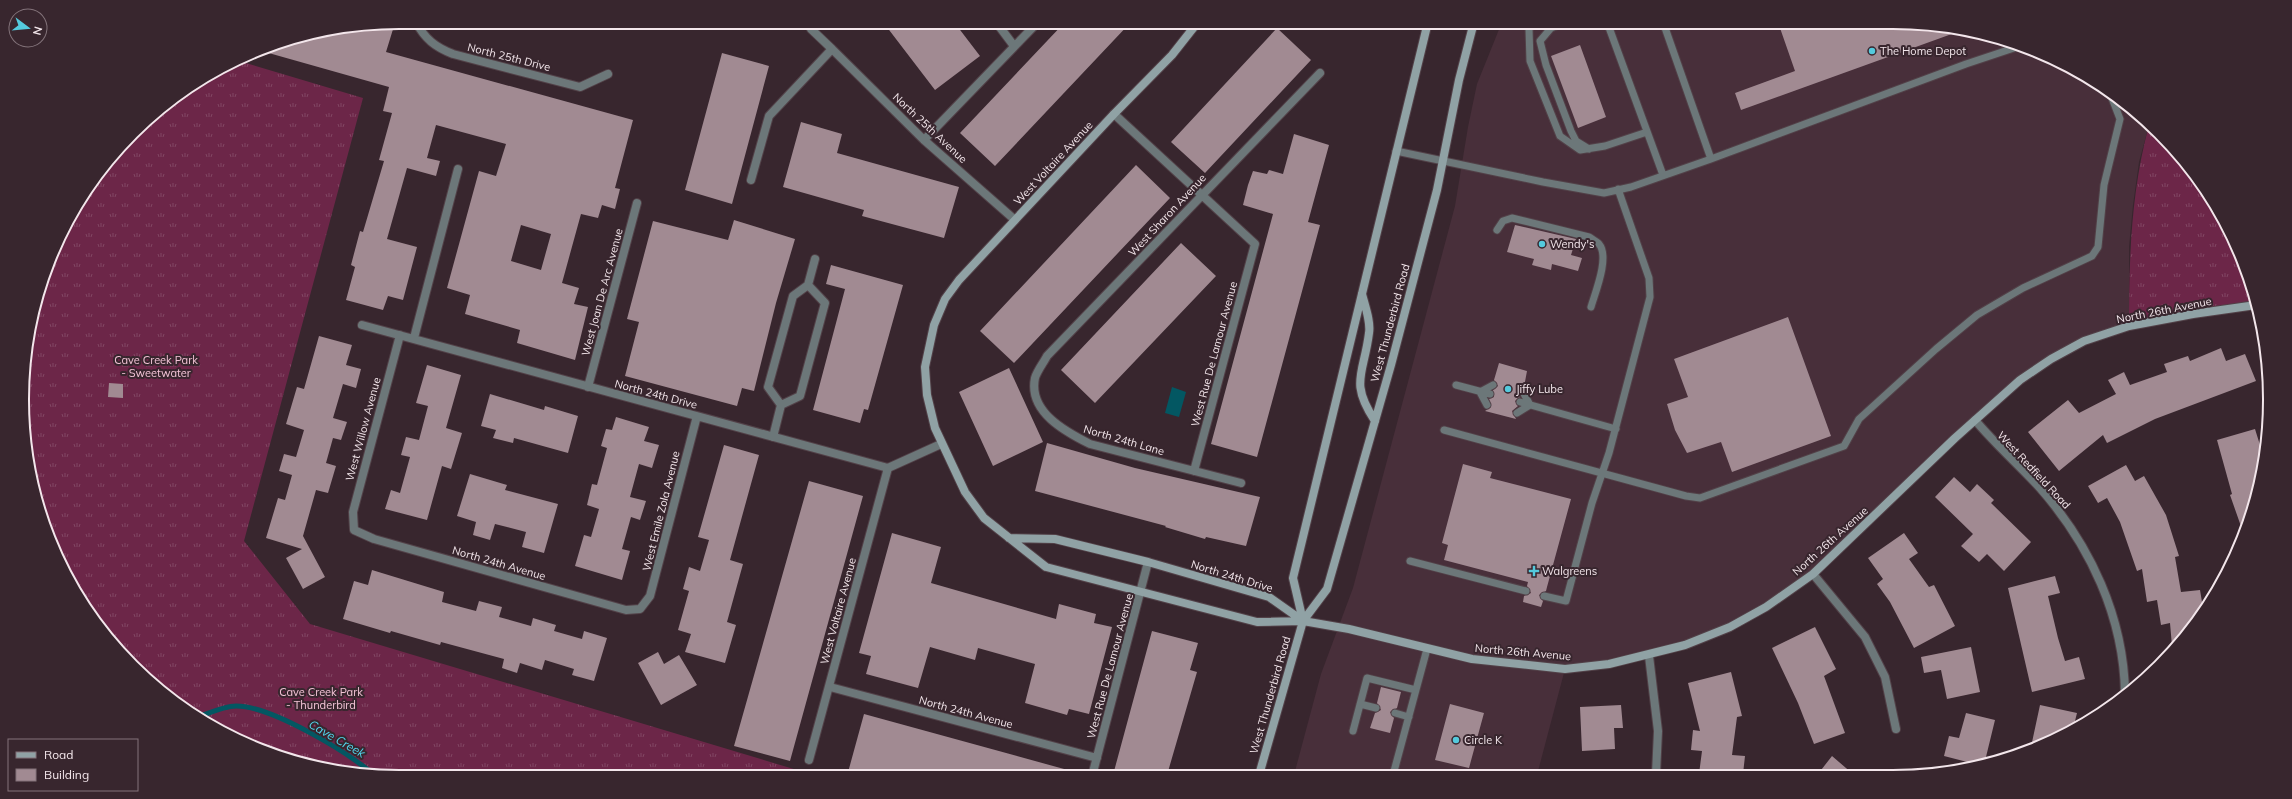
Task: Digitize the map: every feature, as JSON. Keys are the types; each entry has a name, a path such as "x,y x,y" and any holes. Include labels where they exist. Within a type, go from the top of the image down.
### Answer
{"street":[{"name":"North 25th Drive","path":"420,29 423,35 436,47 453,54 580,87 608,74"},
{"path":"751,180 769,116 832,49 811,29"},
{"path":"1001,29 1014,46"},
{"path":"924,140 1031,29"},
{"name":"West Voltaire Avenue","path":"941,444 927,395 925,367 934,325 945,299 959,280 1114,114 1172,55 1192,29"},
{"name":"West Thunderbird Road","path":"1303,621 1293,578 1426,29"},
{"name":"West Thunderbird Road","path":"1260,770 1303,621 1327,589 1375,422 1437,190 1459,80 1472,29"},
{"name":"North 25th Avenue","path":"832,49 924,140 1015,220"},
{"name":"West Sharon Avenue","path":"1035,378 1047,356 1320,73"},
{"path":"1114,114 1201,195"},
{"path":"414,338 458,169"},
{"name":"West Rue De Lamour Avenue","path":"1194,471 1255,244 1201,195"},
{"name":"West Joan De Arc Avenue","path":"588,387 637,203"},
{"path":"773,437 781,405 768,387 793,296 808,285 815,259"},
{"path":"781,405 800,396 825,303 808,285"},
{"path":"1362,291 1370,332 1359,376 1360,391 1366,408 1375,422"},
{"name":"North 26th Avenue","path":"1303,621 1349,629 1472,660 1565,669 1602,665 1650,656 1685,645 1730,627 1766,607 1813,574 1975,420 2020,380 2051,358 2084,341 2129,326 2192,314 2250,306"},
{"name":"North 24th Drive","path":"362,324 888,468"},
{"name":"West Willow Avenue","path":"354,530 353,512 400,335"},
{"name":"North 24th Lane","path":"1035,378 1036,396 1045,415 1069,434 1090,444 1240,483"},
{"name":"West Emile Zola Avenue","path":"640,609 650,596 697,416"},
{"name":"West Redfield Road","path":"1975,420 2039,488 2063,516 2082,544 2112,612 2121,648 2124,688"},
{"path":"888,468 941,444 965,492 984,518 1046,567 1257,622 1303,621"},
{"name":"West Voltaire Avenue","path":"809,760 830,687 888,468"},
{"name":"North 24th Avenue","path":"354,530 374,539 626,610 640,609"},
{"name":"North 24th Drive","path":"1009,538 1055,539 1148,562 1269,597 1303,621"},
{"name":"West Rue De Lamour Avenue","path":"1094,770 1148,562"},
{"path":"1813,574 1865,638 1885,677 1896,729"},
{"path":"1650,656 1658,731 1656,770"},
{"name":"North 24th Avenue","path":"830,687 1097,758"}],"lane":[{"path":"1529,29 1530,61 1560,136 1580,150 1605,146 1647,132"},
{"path":"1550,29 1540,41 1546,65 1576,141 1589,149"},
{"path":"1610,29 1663,175"},
{"path":"1665,29 1711,159"},
{"path":"1396,151 1604,193 1711,159 1966,64 2011,49"},
{"path":"1444,430 1700,498 1844,446 1859,419 1936,349 1977,315 2023,288 2092,256 2098,247 2104,185 2120,119 2114,103"},
{"path":"1544,596 1566,601 1616,429 1650,297 1649,278 1618,189"},
{"path":"1497,230 1504,221 1512,218 1589,237 1599,244 1603,251 1604,261 1591,308"},
{"path":"1456,385 1490,394"},
{"path":"1480,392 1493,385"},
{"path":"1480,392 1487,405"},
{"path":"1523,392 1530,405"},
{"path":"1520,402 1616,429"},
{"path":"1517,413 1530,405"},
{"path":"1410,561 1526,591"},
{"path":"1394,770 1428,649"},
{"path":"1353,731 1367,678 1416,690"},
{"path":"1360,704 1376,708"},
{"path":"1395,713 1409,717"}],"shaded area":[{"path":"1499,29 1917,30 1965,36 2012,49 2034,57 2056,67 2098,91 2137,121 2147,131 2139,162 2129,247 2129,326 2084,341 2020,380 1813,574 1766,607 1685,645 1565,669 1538,770 1295,770 1321,674 1353,588 1455,206 1468,127 1477,84"}],"green space":[{"name":"Cave Creek Park - Sweetwater","path":"245,63 363,98 244,541 310,624 797,770 400,770 351,767 327,763 280,750 258,742 236,732 194,708 155,678 121,644 106,625 91,605 67,563 49,519 36,472 32,448 29,400 32,351 36,327 49,280 67,236 91,194 121,155 155,121 194,91"},
{"path":"2147,131 2171,155 2201,194 2225,236 2235,258 2250,306 2129,326 2132,225 2138,175"}],"water":[{"path":"1172,387 1186,392 1179,417 1165,413"}],"building":[{"path":"393,29 386,52 633,120 615,188 620,189 615,209 602,205 598,218 581,214 562,283 579,288 574,304 588,307 575,360 517,343 520,330 465,314 470,295 447,288 479,171 496,176 506,144 436,125 427,158 440,161 436,176 407,168 387,239 417,247 403,300 388,296 383,310 346,300 355,267 351,265 360,231 363,232 384,161 379,160 392,113 383,111 389,87 269,53 327,36 351,32","holes":["521,225 551,234 541,270 511,261"]},
{"path":"888,29 959,29 980,56 935,90"},
{"path":"1058,29 1124,29 995,166 960,133"},
{"path":"1276,29 1278,29 1311,60 1205,173 1171,142"},
{"path":"1780,29 1892,29 1952,34 1741,110 1735,93 1795,71"},
{"path":"1580,45 1606,117 1578,128 1551,56"},
{"path":"722,53 769,66 732,204 685,190"},
{"path":"801,122 842,134 837,153 959,187 944,238 862,216 864,210 783,187"},
{"path":"1294,134 1329,145 1308,222 1320,225 1257,457 1211,444 1273,214 1243,205 1248,185 1253,171 1267,174 1269,170 1283,174"},
{"path":"1136,165 1170,198 1014,363 980,331"},
{"path":"734,220 795,239 776,303 754,391 742,388 737,406 625,376 639,322 627,319 653,221 728,240"},
{"name":"Wendy's","path":"1515,225 1576,239 1571,255 1582,258 1578,271 1552,264 1551,270 1532,265 1534,259 1507,252"},
{"path":"1181,243 1216,276 1095,403 1061,370"},
{"path":"831,265 903,285 868,410 864,409 860,423 813,410 845,289 826,284"},
{"path":"1788,317 1831,436 1732,472 1721,442 1687,453 1675,430 1667,404 1688,397 1674,359"},
{"path":"319,336 352,345 346,365 361,369 356,388 343,384 333,418 347,422 341,440 333,438 326,463 336,466 328,493 316,490 303,536 325,577 303,589 286,558 302,549 266,538 278,498 285,500 292,475 279,471 284,454 296,457 304,430 286,424 297,387 304,389"},
{"path":"2221,348 2226,361 2245,354 2256,381 2155,419 2107,443 2103,435 2059,471 2028,432 2068,400 2079,413 2116,394 2108,380 2124,372 2130,385 2167,372 2164,364 2188,356 2190,361"},
{"name":"Jiffy Lube","path":"1499,363 1527,371 1524,387 1519,389 1520,397 1515,401 1518,406 1512,411 1516,419 1485,411 1491,407 1489,399 1494,397 1493,390 1498,386 1494,380"},
{"path":"427,365 461,375 446,428 462,433 451,469 442,466 427,520 385,509 391,490 400,493 410,457 401,455 406,437 419,440 428,406 416,403"},
{"path":"1009,368 1043,442 993,466 959,392"},
{"path":"109,383 123,384 123,398 108,397"},
{"path":"490,394 544,410 545,406 578,416 568,453 514,438 513,443 493,438 496,430 481,426"},
{"path":"616,417 649,427 644,441 659,445 652,468 639,464 630,497 646,501 640,520 631,517 622,549 630,551 622,580 575,566 584,535 591,537 599,509 587,505 592,484 597,485 607,448 601,446 606,429 612,430"},
{"path":"2255,429 2260,446 2256,472 2241,525 2230,495 2232,494 2217,440"},
{"path":"1047,443 1135,468 1260,497 1246,546 1206,537 1205,539 1165,527 1166,526 1035,491"},
{"path":"724,445 759,455 730,560 743,564 727,622 736,625 725,663 685,652 691,634 678,630 689,591 683,589 689,567 700,571 709,540 698,537"},
{"name":"Walgreens","path":"1463,464 1492,472 1490,478 1571,499 1546,591 1539,595 1543,601 1541,607 1523,602 1524,596 1531,593 1527,586 1528,582 1444,560 1448,545 1442,543"},
{"path":"2126,465 2135,481 2144,476 2166,515 2179,556 2175,557 2181,592 2200,590 2202,603 2172,643 2170,623 2161,625 2157,600 2147,602 2142,569 2137,571 2120,522 2107,498 2098,503 2088,486"},
{"path":"470,474 507,485 505,490 558,504 544,553 522,547 526,532 495,524 490,540 473,535 476,522 457,516"},
{"path":"1954,477 1970,492 1977,484 1994,500 1991,503 2031,542 2004,571 1987,554 1979,562 1961,546 1973,534 1935,497"},
{"path":"809,481 863,496 790,761 734,746"},
{"path":"892,533 941,547 931,583 1056,619 1059,604 1096,614 1094,623 1112,627 1089,714 1069,709 1067,715 1025,703 1035,664 978,648 975,660 930,647 918,688 866,674 871,656 859,653"},
{"path":"1904,533 1918,553 1909,559 1929,587 1934,585 1955,626 1914,648 1890,602 1877,584 1883,579 1868,558"},
{"path":"372,570 444,592 442,602 476,611 479,601 502,607 499,617 531,626 533,618 556,625 554,631 582,639 584,631 607,638 594,681 572,675 574,669 545,660 542,670 520,663 517,673 502,668 504,659 441,642 440,645 391,631 390,633 343,619 354,581 368,585"},
{"path":"2055,576 2060,593 2048,596 2058,638 2065,661 2079,657 2085,679 2032,692 2008,588"},
{"path":"1815,627 1836,669 1824,676 1845,733 1814,744 1798,703 1772,648"},
{"path":"1152,631 1198,643 1190,670 1197,672 1168,770 1114,770"},
{"path":"1971,647 1980,692 1947,699 1941,670 1924,673 1921,657"},
{"path":"658,652 664,664 679,655 697,685 661,705 638,663"},
{"path":"1731,672 1742,716 1737,717 1732,755 1745,756 1743,770 1700,770 1702,751 1691,750 1693,730 1700,731 1688,683"},
{"path":"1381,687 1401,692 1397,708 1390,712 1394,718 1390,733 1370,728 1375,713 1381,710 1377,703"},
{"name":"Circle K","path":"1450,704 1484,713 1469,768 1435,760"},
{"path":"1621,705 1623,728 1614,728 1615,749 1582,751 1580,707"},
{"path":"2040,705 2077,713 2075,722 2032,743"},
{"path":"1966,713 1995,720 1986,758 1968,762 1944,756 1949,736 1959,738"},
{"path":"864,714 1068,770 849,770"},
{"path":"1832,756 1848,770 1821,770"}],"waterway":[{"name":"Cave Creek","path":"205,714 232,706 251,708 268,713 308,731 366,768"}],"place":[{"name":"The Home Depot","path":"1872,51"},
{"name":"Wendy's","path":"1542,244"},
{"name":"Jiffy Lube","path":"1508,389"},
{"name":"Walgreens","path":"1534,571"},
{"name":"Circle K","path":"1456,740"}],"park label":[{"name":"Cave Creek Park - Thunderbird","path":"321,698"}]}
